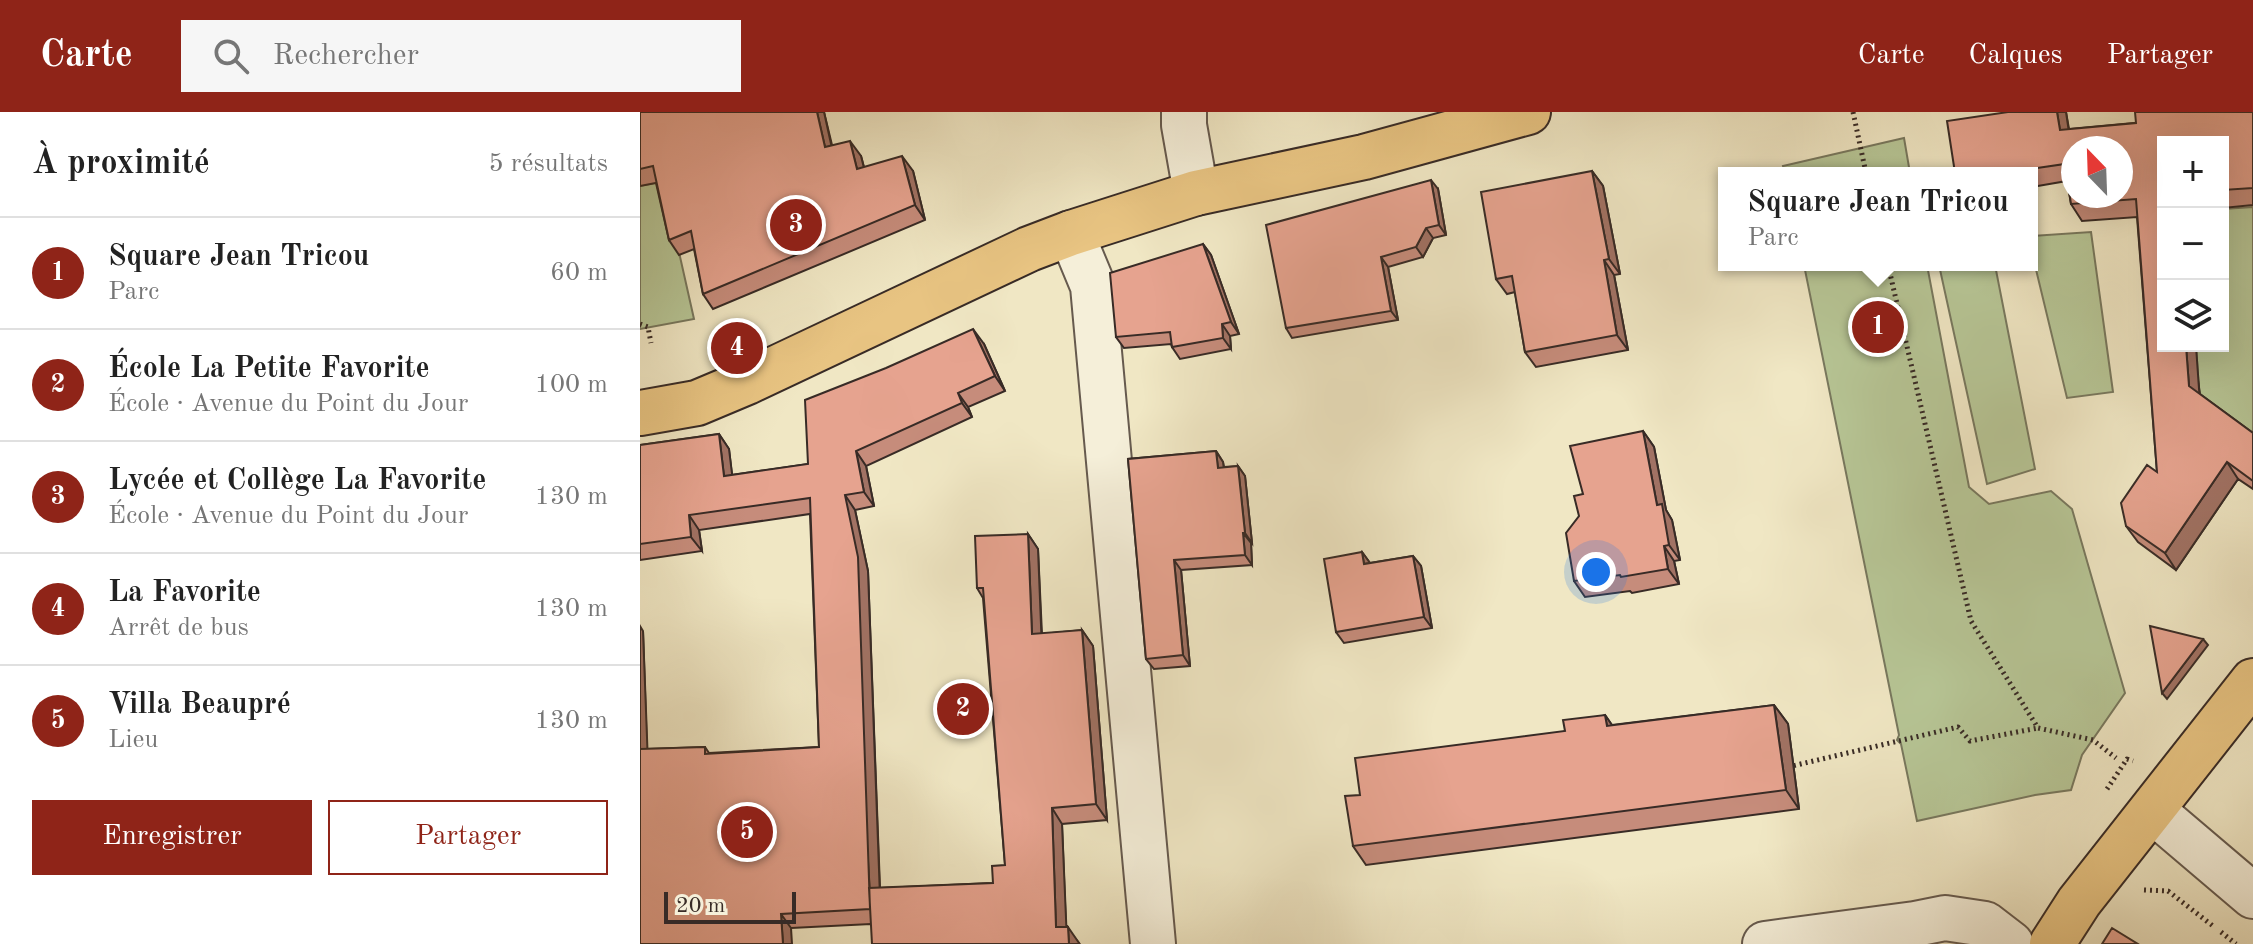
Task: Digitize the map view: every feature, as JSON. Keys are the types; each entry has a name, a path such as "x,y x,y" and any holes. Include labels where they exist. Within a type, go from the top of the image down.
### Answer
{"main road":[{"path":"640,413 697,403 1029,249 1071,233 1196,193 1364,157 1528,112"},
{"path":"2052,944 2079,902 2253,681"}],"street":[{"path":"1184,112 1196,193"},
{"path":"1071,233 1093,286 1153,944"},
{"path":"2153,811 2253,896"},
{"path":"1765,944 1910,934 1945,918 1985,924 2011,944"}],"path":[{"path":"1853,112 1865,167"},
{"path":"1889,271 1971,621 2038,728"},
{"path":"640,324 648,327 651,343"},
{"path":"1780,768 1958,727 1970,741 2038,728 2093,740 2116,758"}],"green space":[{"path":"1904,138 1909,167 1783,167"},
{"path":"663,181 694,319 640,329 640,186"},
{"path":"2253,207 2253,441 2200,403 2196,352 2229,352 2229,209"},
{"path":"2091,232 2113,392 2067,398 2036,271 2038,236"},
{"path":"1805,271 1928,271 1969,487 1989,504 2051,491 2072,509 2125,693 2082,755 2071,790 1917,821 1901,744 1897,740 1899,735"},
{"path":"1940,271 1996,271 2035,469 1987,484"}],"building":[{"path":"640,112 817,112 825,147 850,141 857,169 902,156 915,205 703,294 691,231 669,240 653,166 640,169"},
{"path":"2008,112 2057,112 2060,130 2136,123 2135,112 2253,112 2253,188 2229,190 2229,136 2157,136 2157,352 2186,352 2189,386 2253,433 2253,481 2227,462 2165,553 2126,526 2121,503 2147,465 2157,472 2136,199 2133,199 2133,136 2061,136 2061,165 1954,167 1947,121"},
{"path":"1592,171 1609,259 1604,260 1617,335 1525,352 1512,276 1496,279 1481,192"},
{"path":"1431,180 1439,225 1426,228 1416,247 1381,257 1391,311 1286,328 1266,225"},
{"path":"1203,244 1231,322 1222,324 1223,338 1172,347 1170,332 1116,337 1110,273"},
{"path":"973,329 995,376 958,393 962,403 856,451 864,492 845,495 858,557 870,909 781,914 783,944 640,944 640,749 705,747 705,754 819,747 810,498 689,515 691,537 640,544 640,445 719,434 724,476 808,464 805,400"},
{"path":"1643,431 1657,505 1662,504 1669,545 1664,546 1668,569 1574,581 1566,533 1579,516 1574,496 1583,494 1570,446"},
{"path":"1216,451 1218,468 1238,466 1245,555 1174,560 1183,655 1146,659 1128,459"},
{"path":"1028,534 1032,634 1082,630 1096,804 1052,808 1056,927 1068,927 1069,944 872,944 869,888 993,883 992,866 1005,865 983,588 977,588 975,536"},
{"path":"1362,552 1364,564 1413,556 1424,617 1336,632 1324,559"},
{"path":"2150,626 2203,639 2162,693"},
{"path":"1774,705 1786,790 1353,846 1345,796 1360,795 1355,758 1565,731 1563,720 1605,715 1607,726"},
{"path":"2112,928 2138,944 2102,944"}],"place":[{"name":"Lycée et Collège La Favorite","path":"796,225"},
{"name":"Square Jean Tricou","path":"1878,327"},
{"name":"La Favorite","path":"737,348"},
{"name":"École La Petite Favorite","path":"963,709"},
{"name":"Villa Beaupré","path":"747,832"}]}
